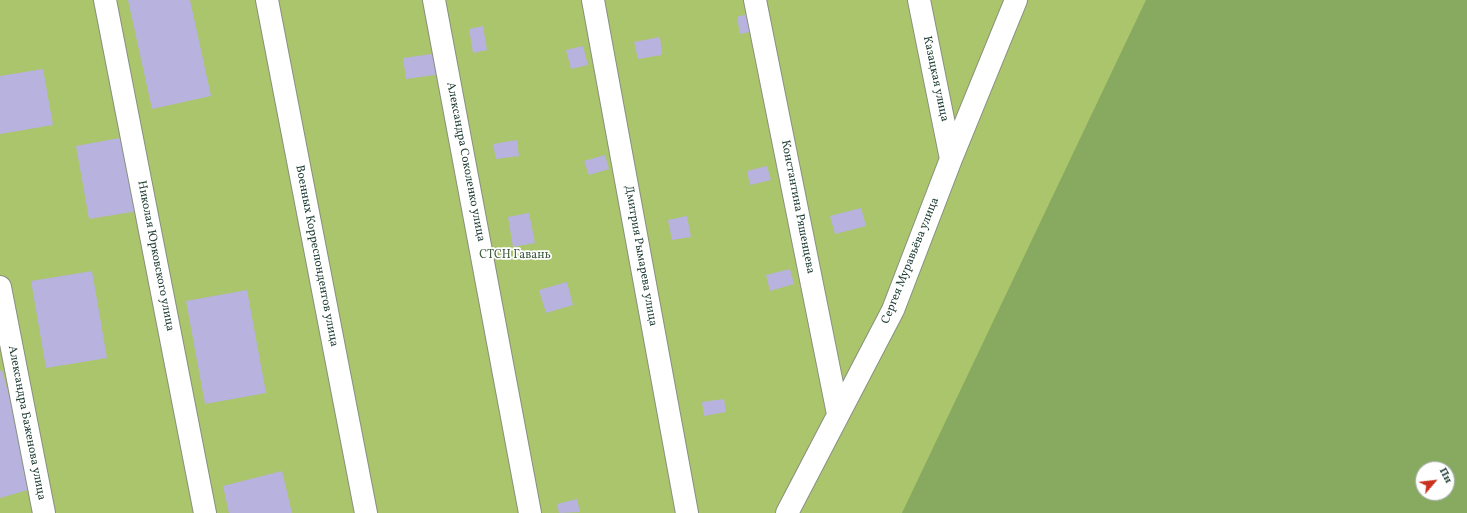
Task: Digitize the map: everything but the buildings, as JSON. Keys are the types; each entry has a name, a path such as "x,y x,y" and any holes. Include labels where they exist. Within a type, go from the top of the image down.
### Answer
{"street":[{"name":"Николая Юрковского улица","path":"105,0 205,513"},
{"name":"Военных Корреспондентов улица","path":"267,0 366,513"},
{"name":"Александра Соколенко улица","path":"434,0 530,513"},
{"name":"Дмитрия Рымарева улица","path":"593,0 687,513"},
{"name":"Константина Ряшенцева","path":"755,0 838,414"},
{"name":"Казацкая улица","path":"919,0 951,159"},
{"name":"Сергея Муравьёва улица","path":"787,513 892,310 951,159 1016,0"},
{"name":"Александра Баженова улица","path":"0,287 44,513"}],"green space":[{"name":"СТСН Гавань","path":"0,0 1148,0 912,513 0,513"},
{"path":"1146,0 1467,0 1467,513 902,513"}]}
